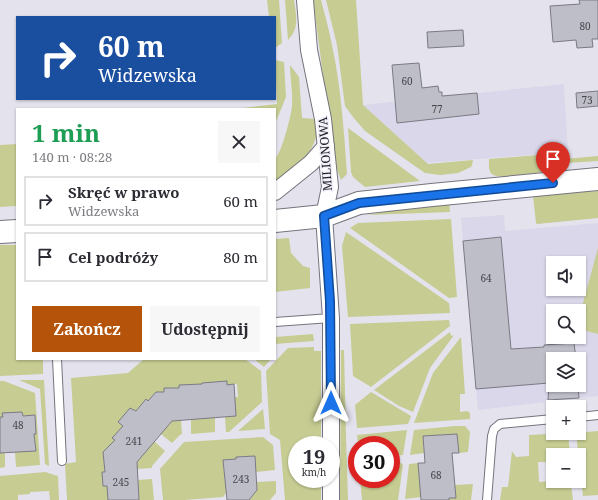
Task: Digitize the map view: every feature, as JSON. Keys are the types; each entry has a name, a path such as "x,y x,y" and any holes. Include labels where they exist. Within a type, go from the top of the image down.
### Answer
{"street":[{"name":"MILIONOWA","path":"305,0 309,50 323,119 330,186 324,216 331,318 331,500"},
{"path":"276,191 311,162 326,146"},
{"path":"276,221 324,216 359,203 598,179"},
{"path":"0,232 16,231"}],"lane":[{"path":"276,322 331,318"},
{"path":"57,360 62,461"},
{"path":"586,416 598,415"},
{"path":"487,500 492,436 494,429 500,424 546,420"}],"shaded area":[{"path":"564,84 568,152 427,163 363,105"},
{"path":"504,215 505,231 598,223 598,396 564,400 546,400 546,402 478,410 461,218"}],"green space":[{"path":"267,0 279,0 282,43 276,47 276,16 269,16"},
{"path":"285,0 294,0 296,17 296,26 288,40"},
{"path":"313,0 321,0 331,39 338,77 347,174 341,180 335,164"},
{"path":"326,0 356,0 363,105 428,164 473,160 471,167 458,173 440,175 425,173 365,131 345,106 337,45"},
{"path":"276,60 284,62 286,97 276,122 276,108 242,108 277,104"},
{"path":"290,65 299,77 302,118 315,119 317,131 312,147 302,161 276,181 276,158 288,125 292,106"},
{"path":"348,128 420,181 365,187 353,177 351,172"},
{"path":"16,144 16,206 0,207 0,145"},
{"path":"551,154 546,169 541,172 515,176 496,176 491,173 489,169 489,159"},
{"path":"598,156 598,161 567,163 564,161 565,159"},
{"path":"598,191 598,218 536,223 533,196"},
{"path":"449,202 450,212 368,215 394,210"},
{"path":"451,219 457,297 449,298 350,228 358,223"},
{"path":"346,232 449,303 450,313 348,317 342,246"},
{"path":"289,238 291,253 303,266 310,268 310,288 276,292 276,239"},
{"path":"0,245 16,245 16,360 43,360 43,374 0,376"},
{"path":"598,248 598,334 586,331 586,304 583,304"},
{"path":"449,320 450,326 371,387 353,376 350,324"},
{"path":"450,332 451,336 454,335 430,368 413,412 399,406 374,390"},
{"path":"313,334 314,341 276,344 276,337"},
{"path":"461,337 465,394 460,394 460,412 467,411 470,413 470,419 414,423 433,373"},
{"path":"314,347 314,351 321,351 321,436 288,436 288,488 321,488 321,500 285,500 280,440 270,434 266,371 288,348"},
{"path":"341,350 344,350 348,500 340,500"},
{"path":"143,360 246,360 261,371 262,402 229,432 226,432 225,417 235,397 238,397 237,384 227,385 227,381 202,383 202,387 193,385 179,385 179,388 164,388 164,392 156,392 148,401 146,399 136,411 118,422 123,426 112,438 115,440 106,451 104,458 105,472 102,472 103,486 107,486 108,500 67,500 65,464 76,462 71,378 128,373"},
{"path":"255,360 270,360 264,367"},
{"path":"19,380 44,380 49,466 45,464 40,389"},
{"path":"0,381 4,381 35,393 40,465 16,467 15,452 36,450 34,434 36,434 35,415 23,416 22,412 3,413 3,417 0,417"},
{"path":"371,392 411,416 408,424 357,428 355,405"},
{"path":"263,409 265,429 238,431"},
{"path":"215,417 215,432 191,434 191,419"},
{"path":"181,420 182,434 172,443 161,434 172,421"},
{"path":"465,426 470,432 468,452 459,453 457,434 423,436 424,453 410,455 414,430"},
{"path":"407,430 403,455 400,455 400,436 357,435"},
{"path":"598,431 598,495 583,496 582,488 586,488 586,448 578,448 577,440 586,440 586,432"},
{"path":"546,434 546,440 569,440 569,448 546,448 546,462 538,462 539,482 546,481 546,488 571,488 573,500 500,500 502,487 508,487 512,451 516,457 529,456 529,435"},
{"path":"263,437 273,445 275,470 256,472 255,456 236,457 236,459 223,460 226,493 223,497 163,500 160,469 184,442"},
{"path":"154,441 165,451 152,466 152,468 137,469 137,462"},
{"path":"0,453 5,453 5,467 0,468"},
{"path":"400,463 403,465 400,486"},
{"path":"418,463 421,497 405,499 409,464"},
{"path":"45,472 58,476 59,500 50,500 49,491 30,492 30,494 18,495 18,500 0,500 0,476"},
{"path":"152,479 154,500 139,500 138,480"},
{"path":"276,481 276,493 270,500 249,500 257,490 257,482"},
{"path":"473,484 471,500 449,500 449,498 456,497 454,485"},
{"path":"361,488 400,488 398,500 362,500"}],"building":[{"path":"579,0 598,0 598,39 592,39 593,47 577,48 576,40 553,42 550,6 580,4"},
{"path":"463,30 464,46 428,48 427,32"},
{"path":"419,63 422,88 438,86 439,92 442,92 442,96 477,93 479,114 397,123 392,65"},
{"path":"598,91 598,106 577,108 576,93"},
{"path":"501,237 511,349 544,347 544,345 574,344 575,352 546,352 546,383 476,389 463,241"},
{"path":"227,381 227,385 234,384 236,416 172,421 137,462 139,500 108,500 107,486 103,486 102,472 105,472 103,452 115,440 112,438 123,426 118,422 130,408 136,411 146,399 148,401 156,392 164,392 164,388 179,388 179,385"},
{"path":"548,392 579,392 579,398 548,400"},
{"path":"22,412 23,416 35,415 36,434 34,434 36,451 0,453 0,417 3,417 2,413"},
{"path":"457,434 459,453 452,453 456,498 449,498 449,500 421,500 418,463 425,463 423,436"},
{"path":"255,456 257,490 249,500 227,500 223,460 236,459 236,457"}],"route":[{"path":"331,403 330,301 324,216 359,203 553,183"}]}
